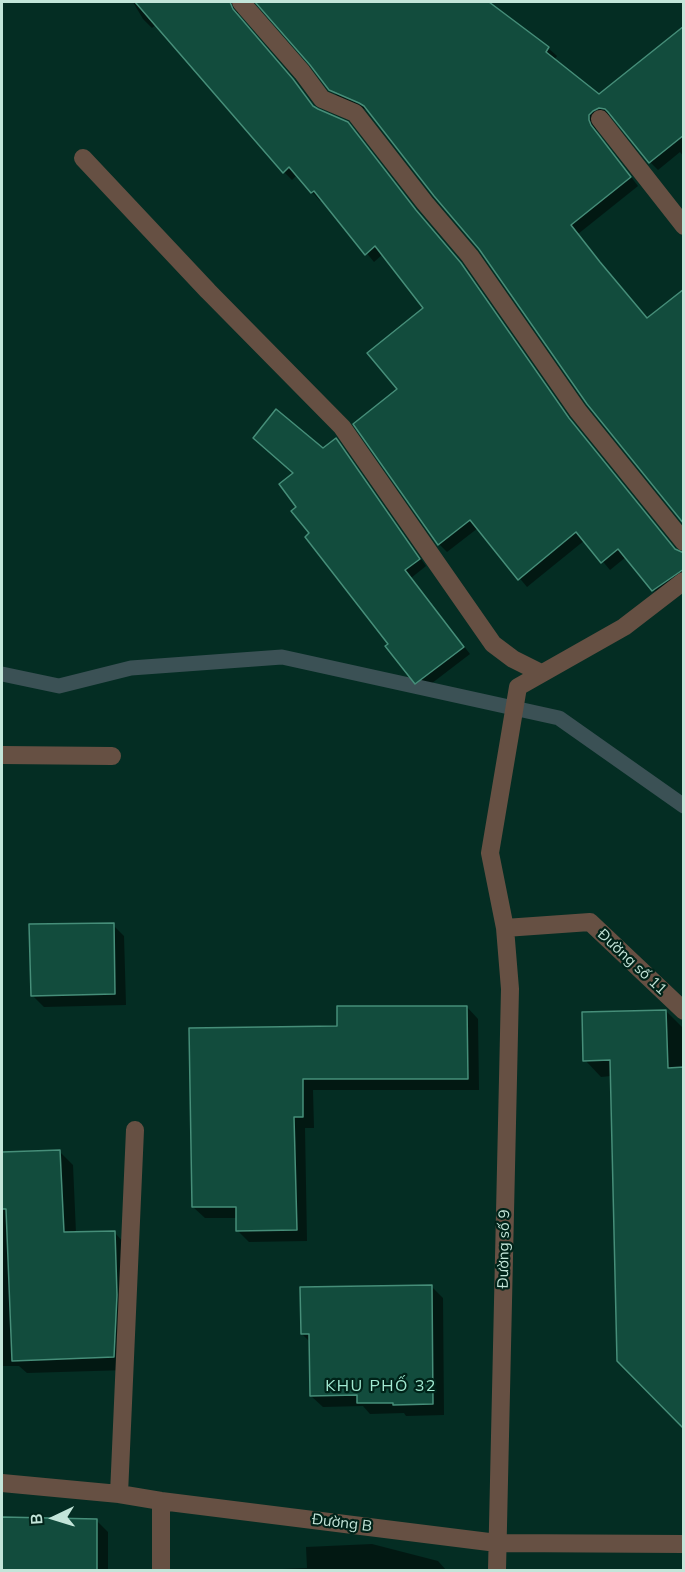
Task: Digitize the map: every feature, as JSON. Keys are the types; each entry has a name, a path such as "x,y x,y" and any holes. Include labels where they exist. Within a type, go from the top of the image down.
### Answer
{"street":[{"path":"242,2 322,99 355,113 470,256 578,411 684,542"},
{"path":"600,119 684,226"},
{"path":"83,158 208,291 342,427 493,644 513,659 541,673 624,627 684,581"},
{"name":"Đường số 9","path":"497,1570 510,989 505,928 490,853 518,687 541,673"},
{"path":"2,755 112,756"},
{"name":"Đường số 11","path":"505,928 590,922 684,1011"},
{"path":"119,1494 135,1130"},
{"name":"Đường B","path":"2,1483 119,1494 497,1543 684,1544"},
{"path":"161,1501 161,1570"}],"building":[{"path":"135,2 230,2 233,9 313,106 348,122 416,210 461,263 569,418 675,549 684,553 684,569 652,591 618,549 601,563 576,532 518,580 470,520 438,545 353,424 397,389 367,353 423,308 375,246 365,255 314,191 311,193 289,167 283,173"},
{"path":"255,2 489,2 549,47 546,52 599,94 684,26 684,135 649,163 605,109 599,108 593,111 589,115 591,125 631,177 571,225 647,318 684,289 684,524 587,404 479,249 434,196 364,106 329,90"},
{"path":"276,409 323,448 336,438 420,559 405,570 464,647 415,684 385,646 388,644 305,537 309,533 291,511 296,507 279,484 293,473 253,438"},
{"path":"114,923 115,994 31,996 29,924"},
{"path":"337,1006 467,1006 468,1079 303,1079 303,1117 294,1117 297,1230 236,1231 236,1207 192,1207 189,1028 337,1026"},
{"path":"666,1010 668,1068 684,1067 684,1429 617,1361 610,1060 583,1061 582,1012"},
{"path":"60,1150 64,1232 115,1231 117,1295 114,1357 12,1361 6,1209 2,1209 2,1152"},
{"path":"432,1285 433,1404 357,1403 357,1395 310,1396 309,1334 301,1334 300,1287"},
{"path":"2,1517 97,1519 97,1570 2,1570"}],"waterway":[{"path":"2,674 59,686 131,668 282,657 559,718 684,806"}],"district":[{"name":"KHU PHỐ 32","path":"381,1386"}]}
